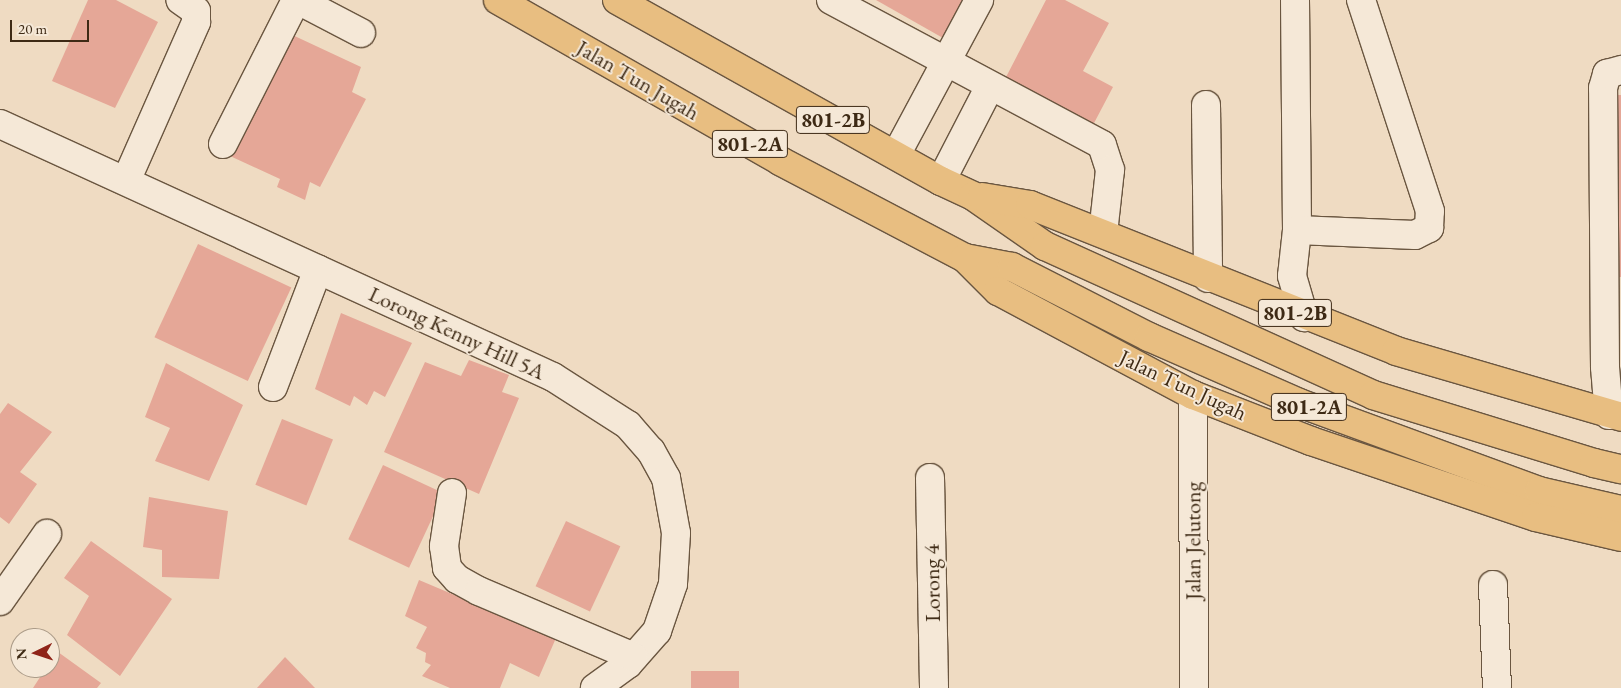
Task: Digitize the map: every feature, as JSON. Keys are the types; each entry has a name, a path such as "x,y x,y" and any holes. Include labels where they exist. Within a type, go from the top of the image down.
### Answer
{"highway":[{"name":"Jalan Tun Jugah","path":"498,0 780,161 964,258 998,291 1193,395 1311,441 1536,517 1621,537"},
{"name":"801-2B","path":"617,0 941,181 973,196 1045,246 1373,395 1594,463 1621,468"},
{"name":"801-2B","path":"973,196 1030,205 1103,233 1304,317 1396,352 1615,416"},
{"name":"Jalan Tun Jugah","path":"964,258 1012,267 1149,337 1299,403 1539,491 1621,510"}],"street":[{"path":"126,181 196,22 196,11 180,0"},
{"path":"222,144 297,0 361,33"},
{"path":"832,0 1102,145 1110,170 1103,233"},
{"path":"896,155 979,0"},
{"path":"1295,0 1297,230 1292,276 1304,317"},
{"path":"1297,230 1415,236 1429,228 1430,211 1361,0"},
{"path":"1615,416 1603,88 1608,74 1621,70"},
{"path":"941,181 990,86"},
{"path":"1206,105 1208,278"},
{"name":"Lorong Kenny Hill 5A","path":"0,124 553,377 628,426 651,451 666,478 673,507 676,533 673,584 657,631 634,658 595,688"},
{"path":"273,387 318,269"},
{"name":"Jalan Jelutong","path":"1193,395 1194,688"},
{"name":"Lorong 4","path":"930,478 934,688"},
{"path":"452,493 444,546 447,568 457,579 479,591 634,658"},
{"path":"0,601 47,534"},
{"path":"1493,585 1497,688"}],"building":[{"path":"88,0 116,0 158,22 115,108 52,81"},
{"path":"876,0 964,0 943,38"},
{"path":"1046,0 1065,0 1109,23 1083,71 1113,87 1093,125 1005,79"},
{"path":"286,32 361,67 352,92 366,99 320,187 310,182 305,200 277,187 280,179 230,156"},
{"path":"1612,95 1621,95 1621,277 1619,277"},
{"path":"198,244 291,288 248,381 154,337"},
{"path":"341,313 412,343 385,397 374,391 367,405 354,396 350,406 315,389"},
{"path":"469,360 509,375 502,392 519,398 479,494 384,452 425,362 461,376"},
{"path":"166,363 243,405 209,481 155,461 170,428 145,417"},
{"path":"8,403 52,432 20,472 37,484 9,524 0,517 0,414"},
{"path":"282,419 333,440 306,505 255,485"},
{"path":"383,465 444,493 409,568 348,539"},
{"path":"149,497 228,511 219,579 162,577 162,550 143,547"},
{"path":"566,521 620,546 590,612 536,586"},
{"path":"91,541 172,599 120,676 67,635 89,596 64,578"},
{"path":"419,580 556,638 539,677 510,663 500,688 450,688 422,676 431,665 425,662 426,653 416,648 427,627 405,616"},
{"path":"60,653 101,683 97,688 33,688 40,678 60,678"},
{"path":"285,657 315,688 257,688"},
{"path":"691,671 739,671 739,688 691,688"}]}
